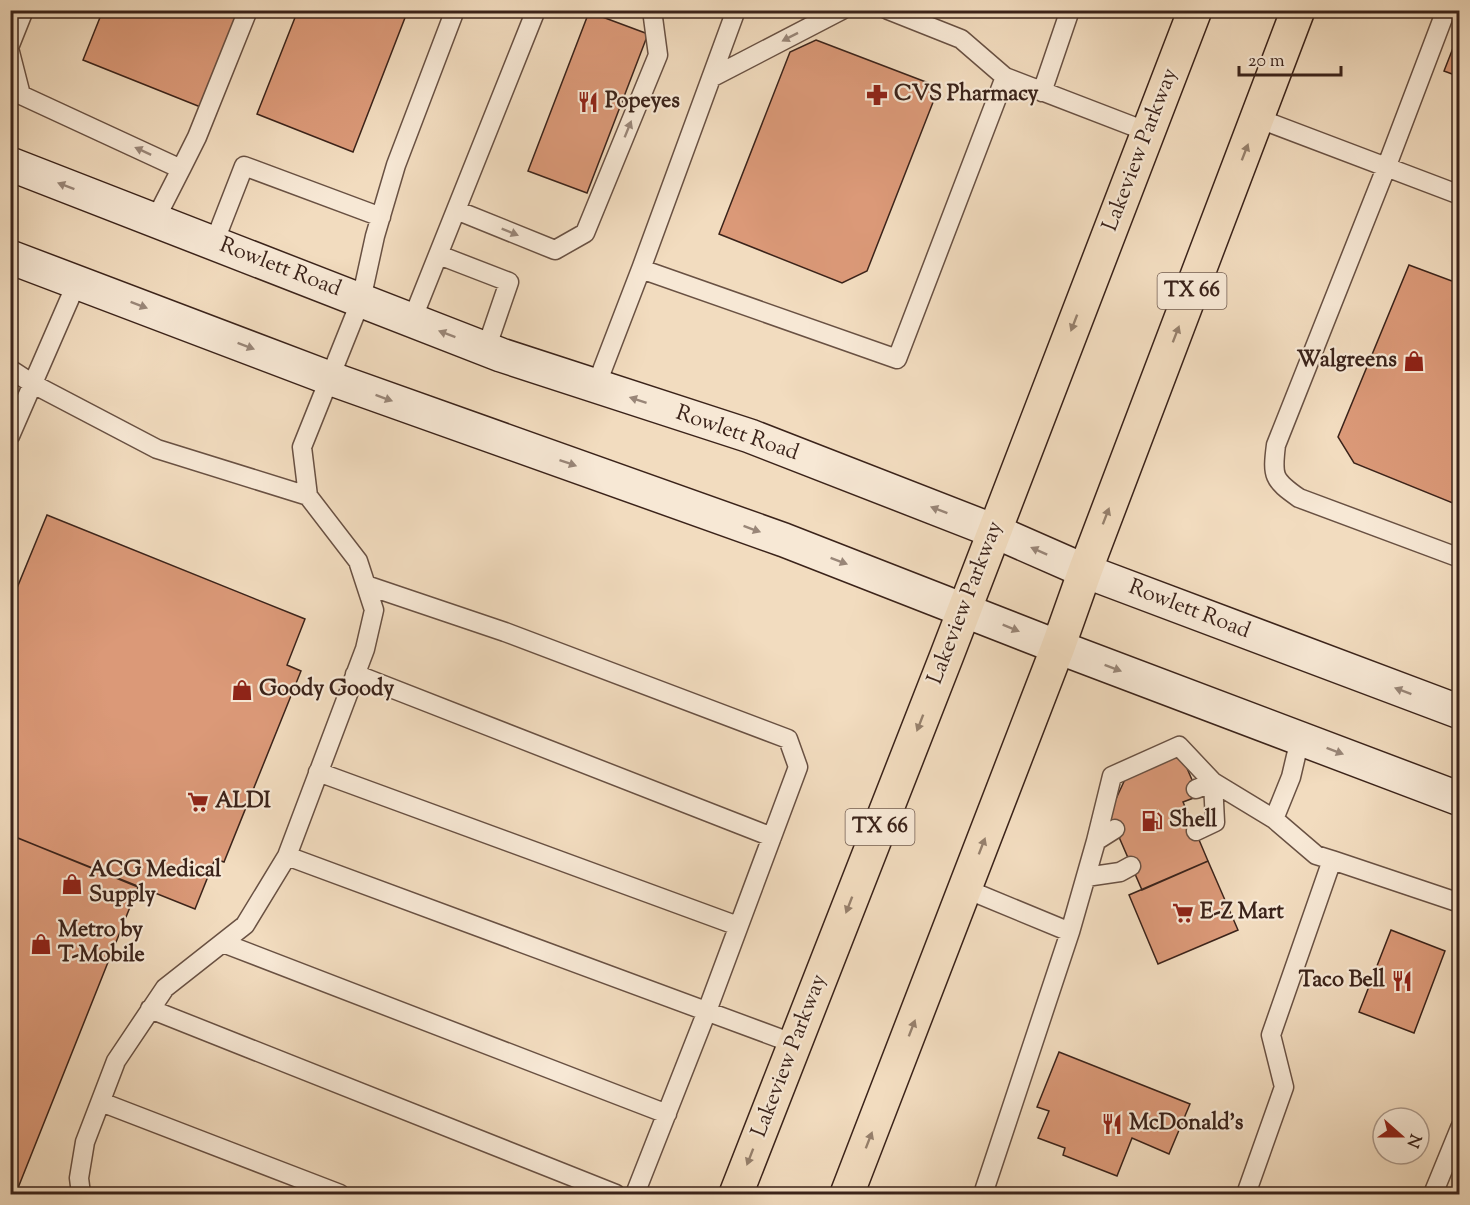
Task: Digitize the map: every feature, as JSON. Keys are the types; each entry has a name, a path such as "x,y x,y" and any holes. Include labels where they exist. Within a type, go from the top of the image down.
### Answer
{"main road":[{"name":"Lakeview Parkway","path":"736,1194 1195,10"},
{"name":"TX 66","path":"847,1194 966,889 1299,10"},
{"name":"Rowlett Road","path":"10,164 486,349 750,436 994,531 1085,571 1459,709"},
{"path":"10,257 329,378 784,540 1058,647 1460,799"}],"lane":[{"path":"10,45 24,10"},
{"path":"155,220 197,137 248,10"},
{"path":"99,1194 81,1191 79,1178 85,1142 116,1060 165,988 245,925 286,856 365,649 374,610 358,561 308,496 302,447 361,300 396,165 455,10"},
{"path":"412,320 536,10"},
{"path":"456,210 555,250 585,233 658,55 652,10"},
{"path":"596,386 736,10"},
{"path":"711,78 842,10"},
{"path":"888,10 961,39 1005,77 1148,132"},
{"path":"1042,92 1070,10"},
{"path":"1446,10 1276,445 1273,468 1281,485 1299,498 1460,558"},
{"path":"10,52 21,95 182,169"},
{"path":"641,269 897,359 1005,77"},
{"path":"1257,118 1460,195"},
{"path":"214,243 244,166 381,217"},
{"path":"439,255 509,282 486,349"},
{"path":"10,436 77,282"},
{"path":"10,369 33,384 157,449 308,496"},
{"path":"366,585 505,632 788,739 798,767 707,1011 635,1194"},
{"path":"355,675 772,837"},
{"path":"1274,819 1291,777 1300,739"},
{"path":"983,1194 1070,932 1112,776 1179,746 1204,786 1215,822 1196,831"},
{"path":"318,772 738,926"},
{"path":"1204,786 1274,819 1316,855 1460,903"},
{"path":"1096,841 1115,829"},
{"path":"286,856 795,1044"},
{"path":"1246,1194 1284,1087 1271,1035 1332,860"},
{"path":"1086,877 1120,872 1131,866"},
{"path":"966,889 1070,932"},
{"path":"223,943 667,1114"},
{"path":"150,1009 616,1194"},
{"path":"100,1102 340,1194"},
{"path":"1433,1194 1460,1128"}],"building":[{"path":"103,10 241,10 203,108 83,60"},
{"path":"298,10 408,10 353,152 257,114"},
{"name":"Popeyes","path":"589,12 648,34 587,193 528,171"},
{"name":"CVS Pharmacy","path":"816,40 939,87 867,271 842,283 719,234 790,52"},
{"path":"1455,43 1460,45 1460,77 1444,71"},
{"name":"Walgreens","path":"1409,265 1460,284 1460,506 1354,463 1338,437"},
{"path":"47,515 305,619 287,665 301,671 224,862 215,859 195,909 10,835 10,605"},
{"name":"Shell","path":"1180,752 1199,796 1183,802 1208,861 1142,890 1109,814 1127,775"},
{"path":"13,836 138,887 18,1188 21,1194 10,1194 10,843"},
{"name":"E-Z Mart","path":"1208,861 1238,930 1158,964 1129,895"},
{"name":"Taco Bell","path":"1391,930 1445,951 1414,1033 1359,1012"},
{"name":"McDonald's","path":"1059,1052 1190,1104 1169,1154 1132,1138 1117,1176 1063,1155 1065,1148 1038,1138 1049,1111 1037,1107"}],"place":[{"name":"CVS Pharmacy","path":"877,95"},
{"name":"Popeyes","path":"588,102"},
{"name":"Walgreens","path":"1414,361"},
{"name":"Goody Goody","path":"242,690"},
{"name":"ALDI","path":"198,802"},
{"name":"Shell","path":"1152,821"},
{"name":"ACG Medical Supply","path":"72,884"},
{"name":"E-Z Mart","path":"1183,913"},
{"name":"Metro by T-Mobile","path":"41,944"},
{"name":"Taco Bell","path":"1402,981"},
{"name":"McDonald's","path":"1112,1124"}]}
